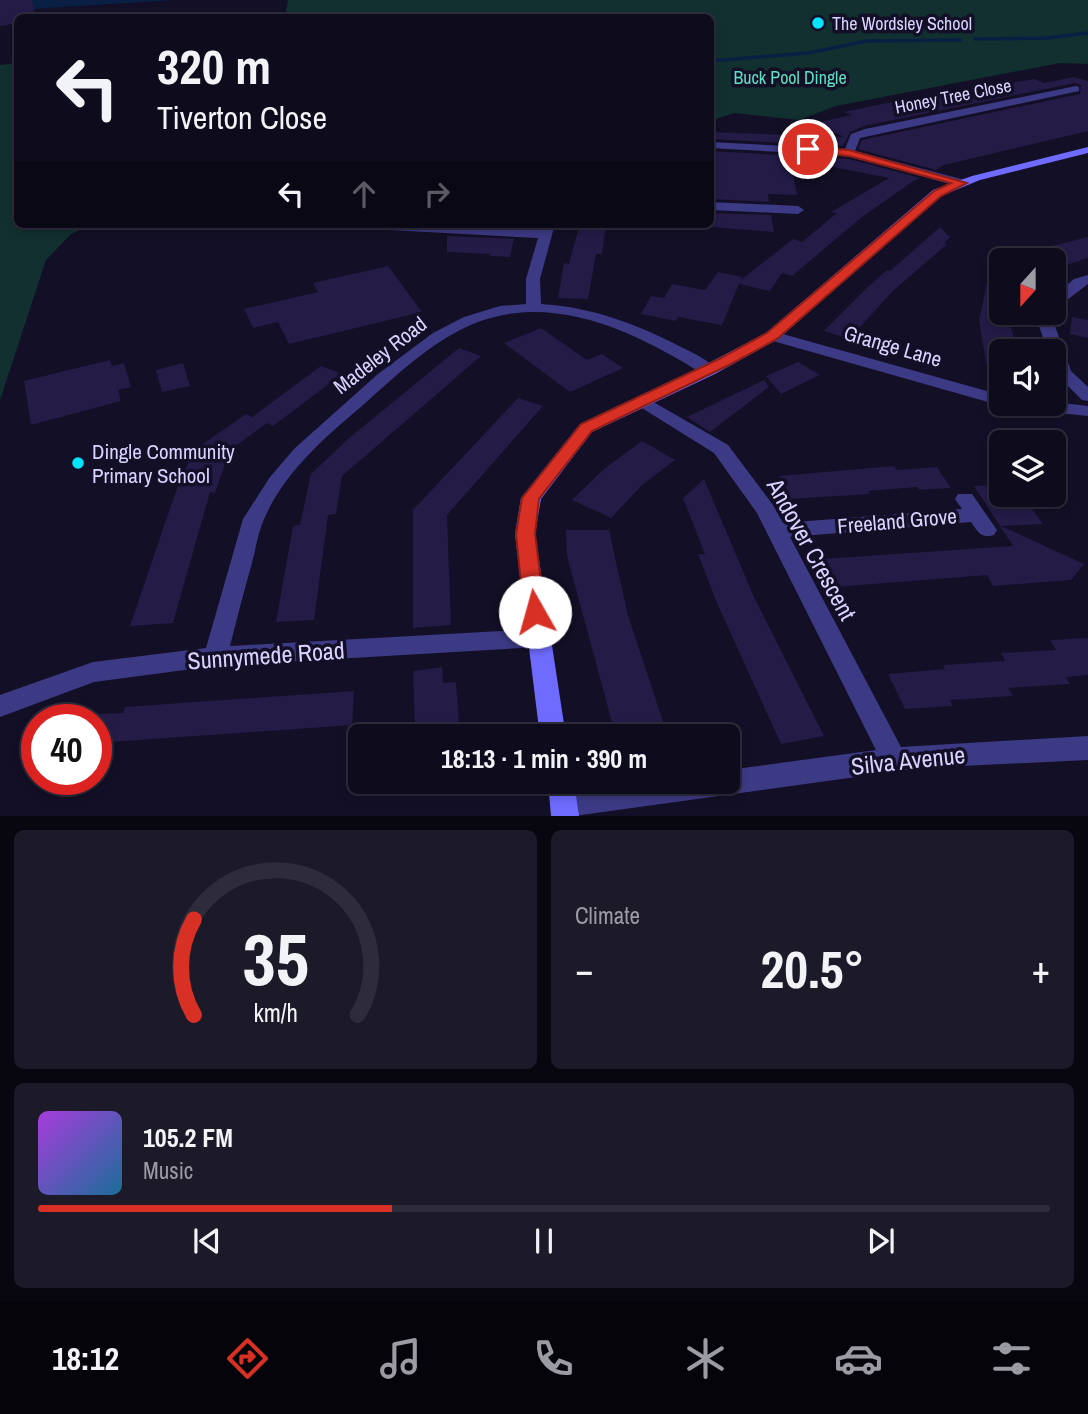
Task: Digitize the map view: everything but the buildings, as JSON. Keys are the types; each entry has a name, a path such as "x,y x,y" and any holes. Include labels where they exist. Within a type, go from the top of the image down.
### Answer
{"street":[{"name":"Honey Tree Close","path":"1061,83 1088,92"},
{"name":"Honey Tree Close","path":"849,153 855,136 869,131 1076,89"},
{"path":"714,145 849,153 961,183"},
{"path":"552,724 525,534 531,498 586,428 709,370 772,336 937,194 961,183 1088,150"},
{"path":"714,206 798,210"},
{"path":"509,228 548,229 533,279 534,308"},
{"path":"1066,293 1079,282 1088,279"},
{"name":"Madeley Road","path":"215,656 255,515 278,481 312,439 400,364 439,336 483,315 534,308 613,320 667,343 709,370"},
{"path":"1047,326 1063,373 1088,396"},
{"name":"Grange Lane","path":"772,336 989,397"},
{"name":"Andover Crescent","path":"643,401 721,449 766,510 894,759"},
{"path":"1066,409 1088,411"},
{"name":"Freeland Grove","path":"776,531 976,514"},
{"name":"Sunnymede Road","path":"0,706 93,672 215,656 538,638"},
{"name":"Silva Avenue","path":"740,780 894,759 1088,748"},
{"name":"Silva Avenue","path":"563,800 617,794"}],"green space":[{"name":"Buck Pool Dingle","path":"288,0 1088,0 1088,64 1060,63 836,106 799,120 734,113 714,120 714,14 286,14"},
{"path":"14,63 14,228 83,228 70,235 46,260 0,400 0,65"}],"water":[{"path":"32,0 175,0 0,11 0,8"}],"waterway":[{"path":"975,39 1047,38 1088,33"},
{"path":"714,61 808,53 867,41 960,40"}],"place":[{"name":"The Wordsley School","path":"818,23"},
{"name":"Dingle Community Primary School","path":"78,463"}],"route":[{"path":"535,612 525,534 531,498 586,428 740,355 772,336 937,194 961,183 849,153 808,149"}]}
